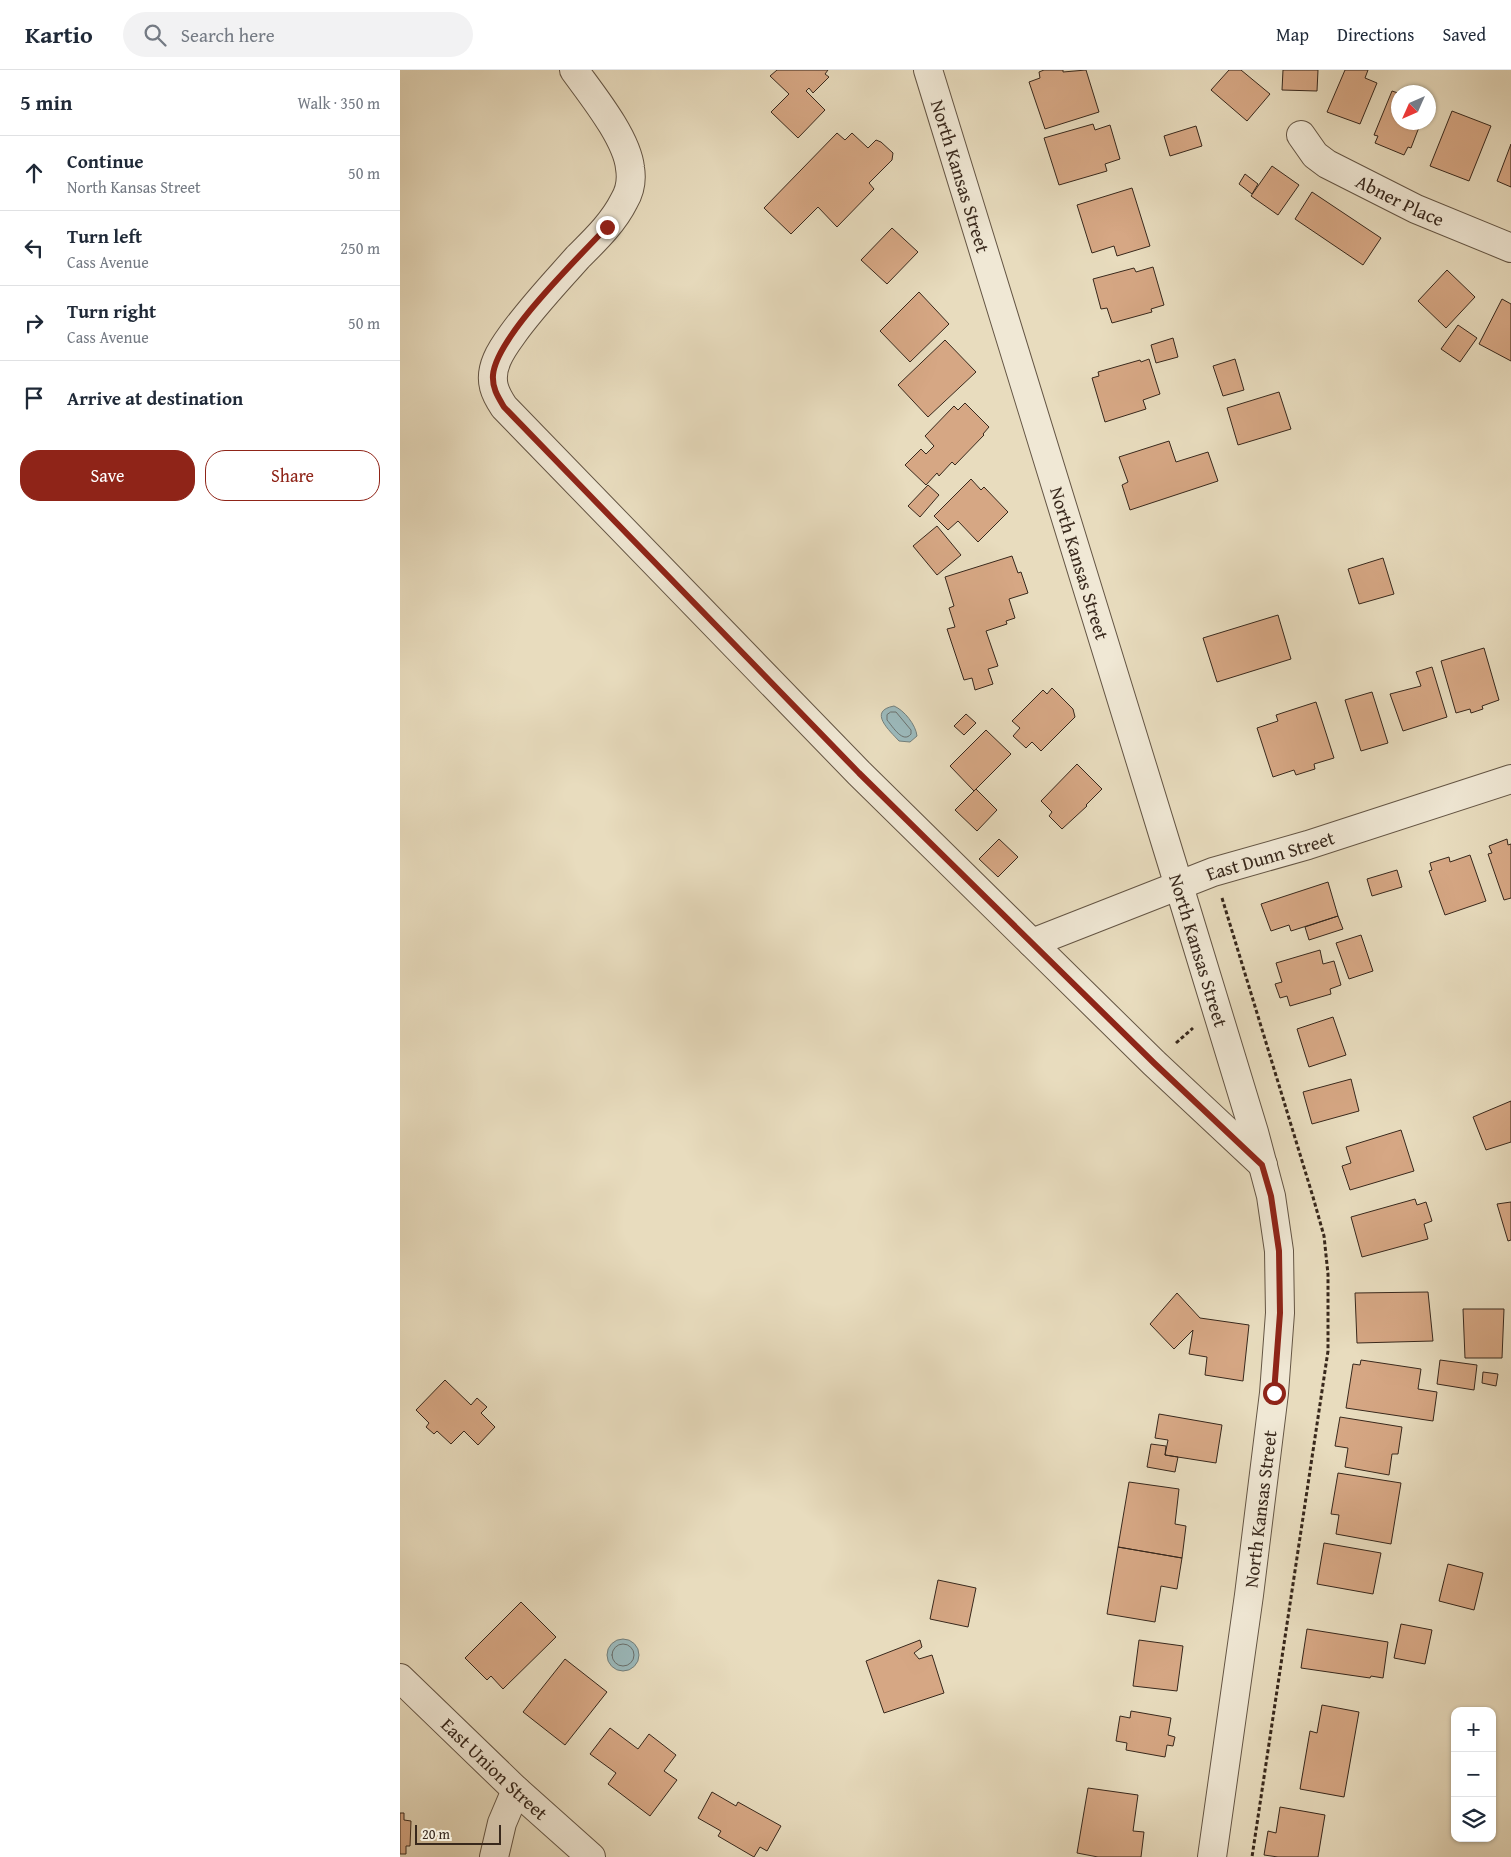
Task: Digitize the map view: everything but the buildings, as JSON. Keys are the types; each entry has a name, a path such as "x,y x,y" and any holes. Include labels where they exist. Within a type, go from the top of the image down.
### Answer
{"street":[{"path":"574,70 613,126 628,154 631,173 629,190 624,202 607,227 532,308 500,352 493,375 493,386 497,397 504,407 852,766 1154,1063 1262,1165"},
{"name":"North Kansas Street","path":"928,70 1216,1007 1271,1196 1279,1251 1278,1333 1274,1393 1250,1585 1212,1857"},
{"name":"Abner Place","path":"1301,135 1316,155 1327,164 1416,209 1511,248"},
{"name":"East Dunn Street","path":"1032,943 1213,872 1317,842 1511,779"},
{"name":"East Union Street","path":"400,1678 516,1790 592,1857"},
{"path":"494,1857 502,1823 516,1790"}],"path":[{"path":"1154,1063 1216,1007"}],"water":[{"path":"894,706 905,714 914,727 917,736 910,742 899,741 883,722 882,712"},
{"path":"623,1639 629,1640 634,1644 638,1649 638,1661 634,1666 629,1670 623,1671 617,1670 612,1666 608,1661 607,1655 608,1649 612,1644 617,1640"}],"route":[{"path":"607,227 532,308 500,352 493,375 493,386 497,397 504,407 859,773 1154,1063 1262,1165 1271,1196 1279,1251 1280,1313 1274,1393"}]}
